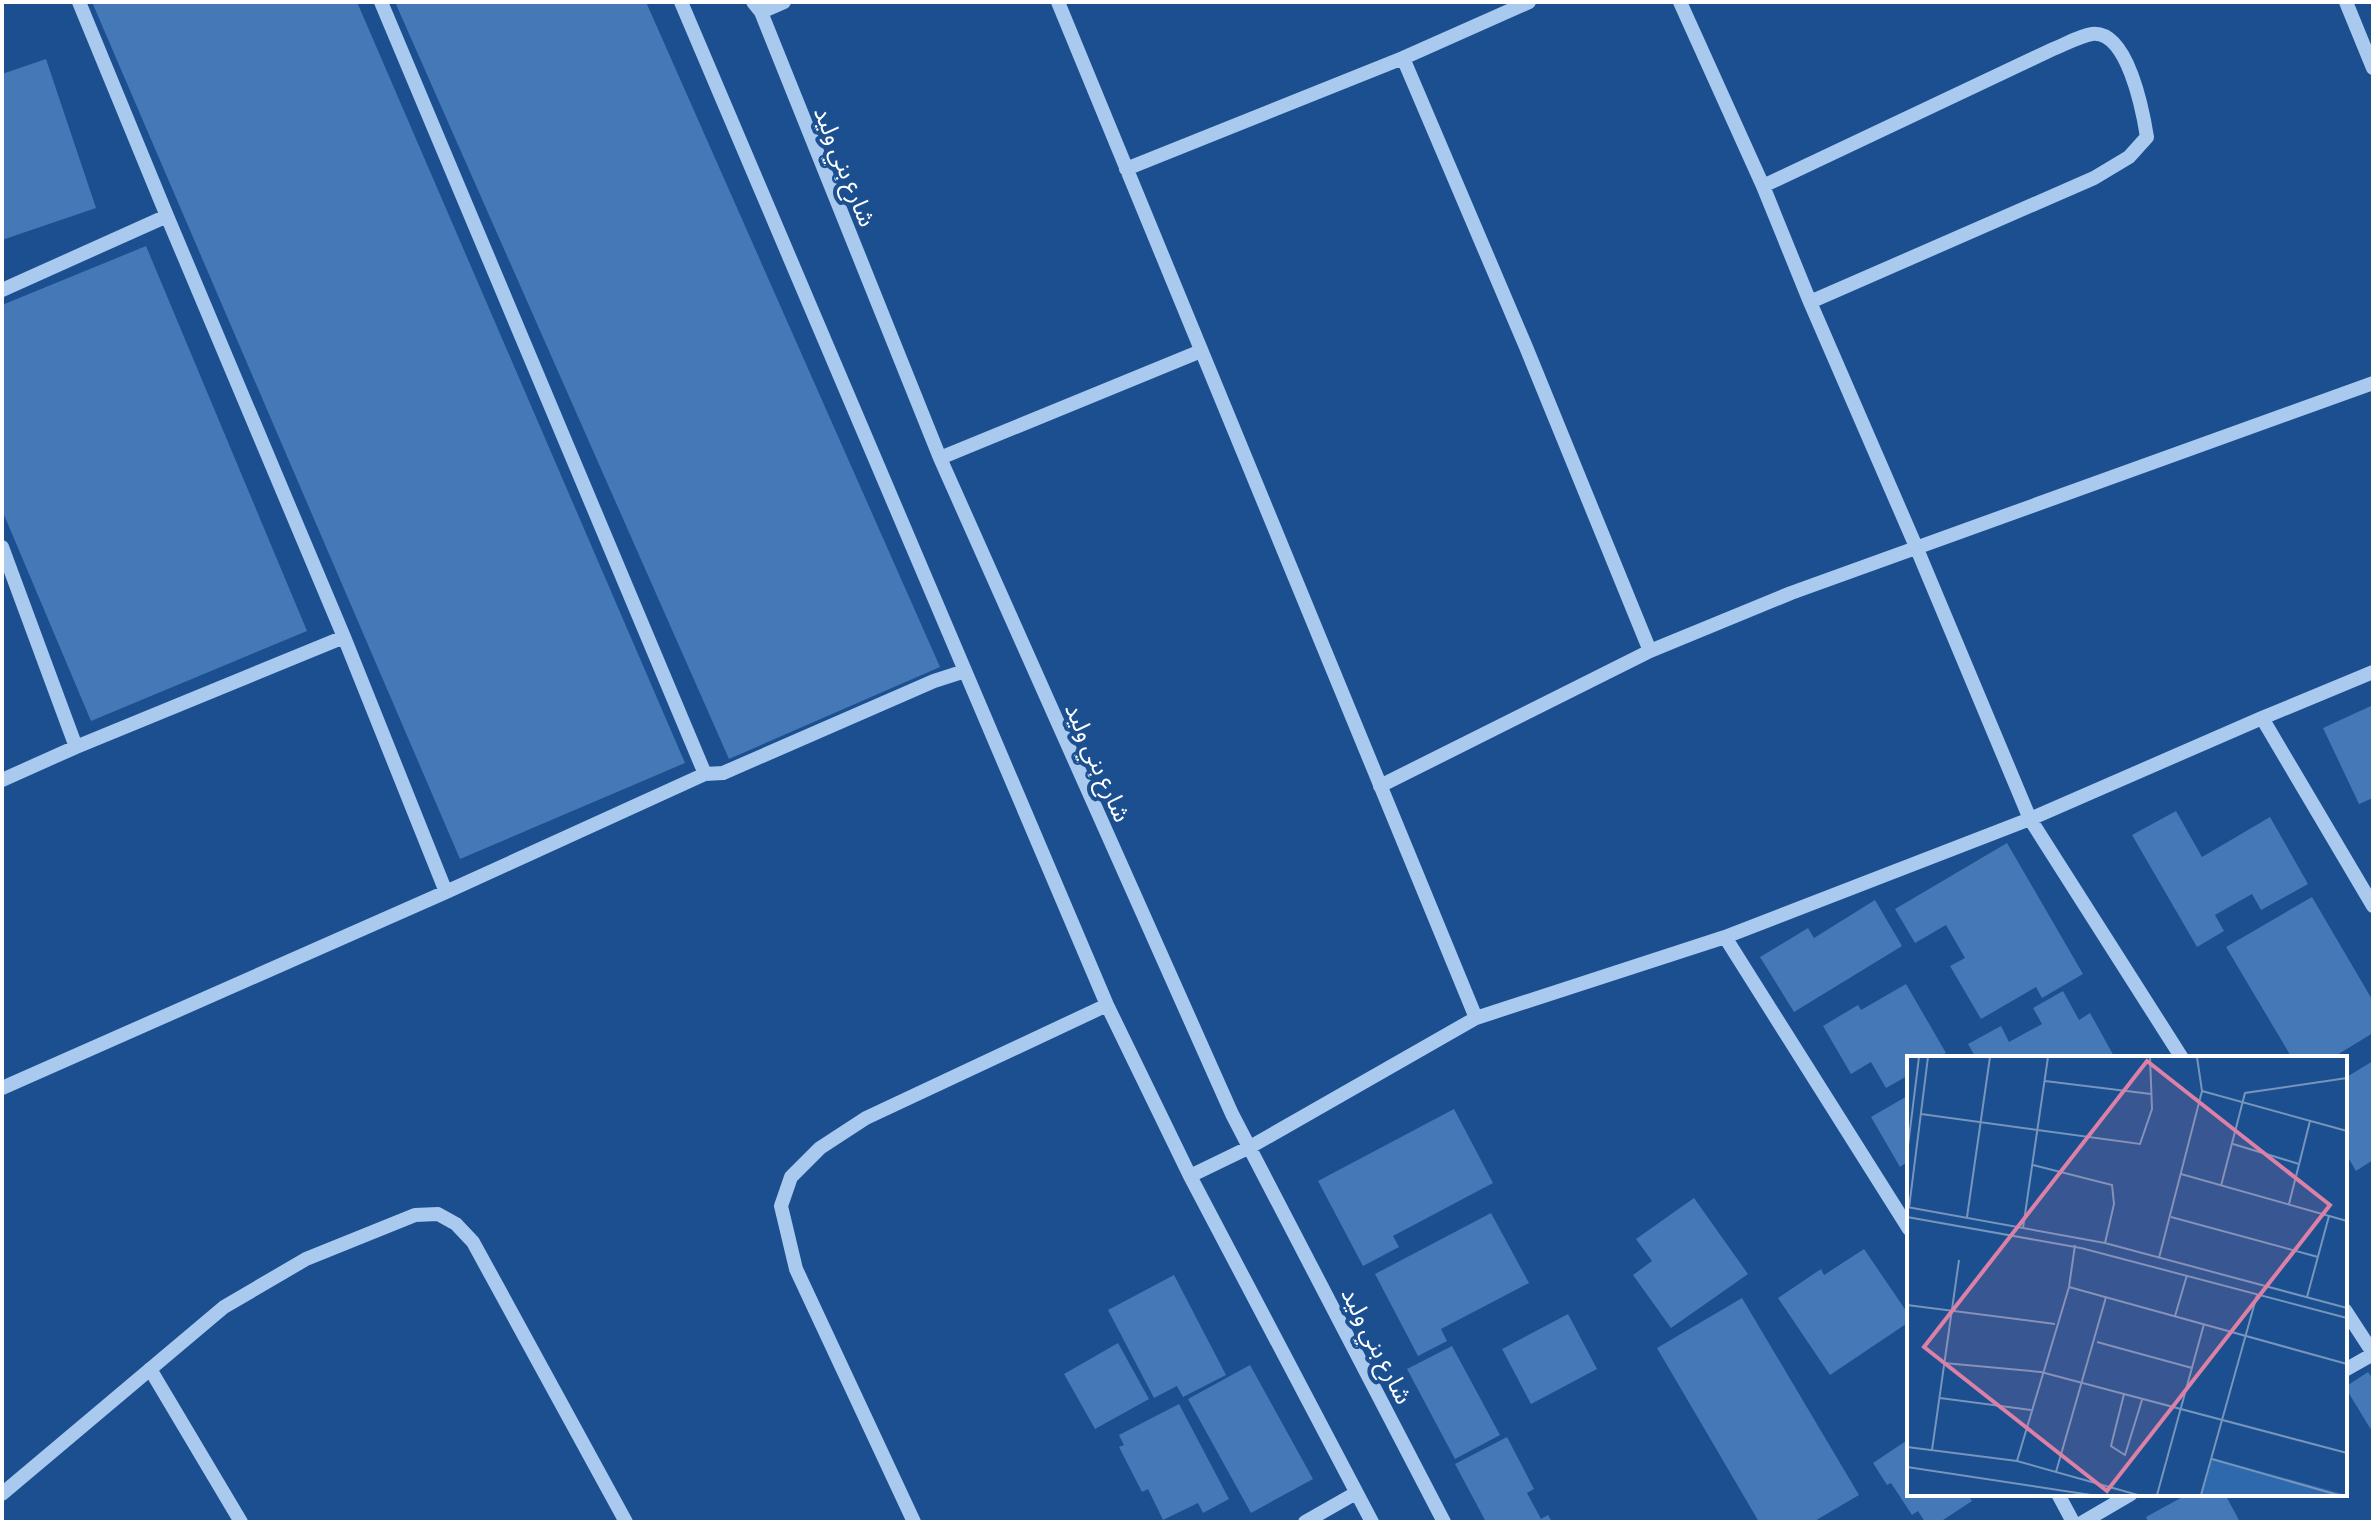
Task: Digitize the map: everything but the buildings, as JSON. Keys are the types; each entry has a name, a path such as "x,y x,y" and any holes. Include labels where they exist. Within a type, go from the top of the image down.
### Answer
{"street":[{"path":"79,2 344,637 446,892"},
{"path":"381,2 705,774"},
{"path":"681,2 1107,1005 1190,1176 1372,1522"},
{"path":"757,7 784,2"},
{"path":"1058,2 1476,1018"},
{"path":"1126,169 1403,58 1529,2"},
{"path":"1680,2 1763,186 2030,819 2181,1056"},
{"path":"2346,2 2373,68"},
{"name":"شارع بني وليد","path":"757,7 940,458 1232,1114 1444,1522"},
{"path":"1763,186 2051,50 2093,34 2106,37 2120,50 2141,102 2147,137 2129,157 2094,178 1810,302"},
{"path":"1403,58 1526,347 1650,651"},
{"path":"2,290 167,216"},
{"path":"940,458 1201,351"},
{"path":"1380,786 1650,651 1791,593 2373,383"},
{"path":"2,547 76,747"},
{"path":"2,780 344,637"},
{"path":"2,1088 705,774 723,773 934,681 965,671"},
{"path":"1190,1176 1250,1147 1476,1018 1725,937 2030,819 2373,672"},
{"path":"2262,718 2373,906"},
{"path":"1725,937 1907,1226"},
{"path":"914,1522 796,1269 781,1206 791,1177 820,1148 866,1118 1107,1005"},
{"path":"2,1494 224,1307 306,1259 415,1215 438,1214 456,1224 473,1242 626,1522"},
{"path":"2347,1313 2373,1353 2347,1369"},
{"path":"150,1369 241,1522"},
{"path":"1305,1522 1356,1493"},
{"path":"2059,1496 2073,1522"},
{"path":"2083,1522 2128,1496"}]}
